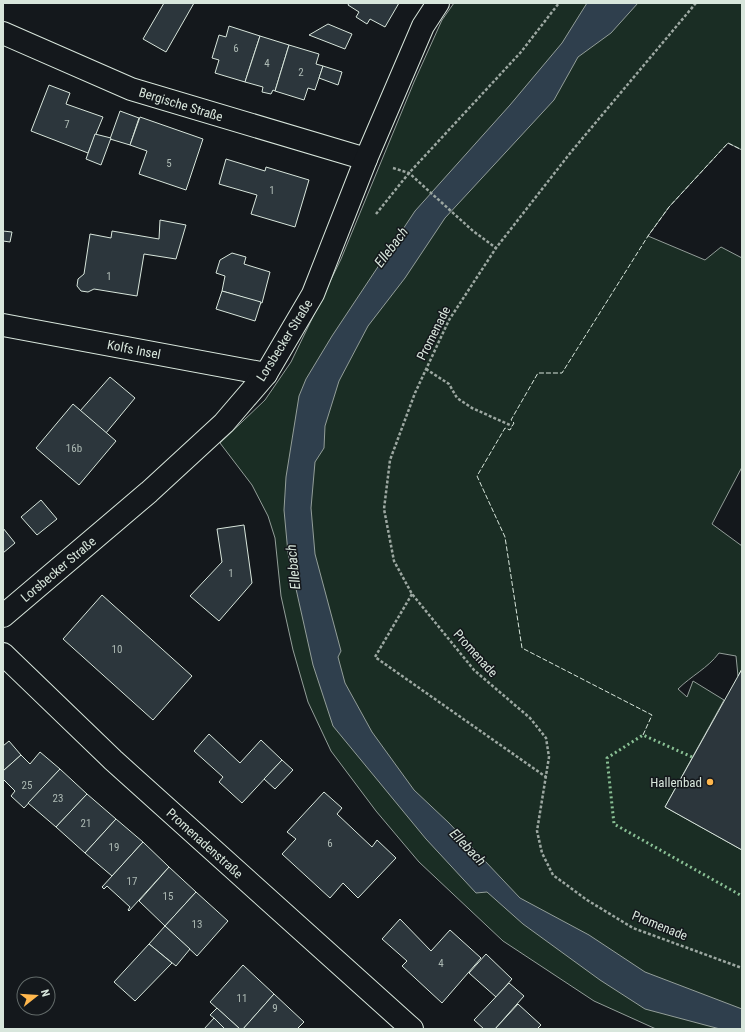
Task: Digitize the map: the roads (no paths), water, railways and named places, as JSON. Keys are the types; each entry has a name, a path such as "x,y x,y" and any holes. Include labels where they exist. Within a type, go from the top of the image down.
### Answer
{"street":[{"name":"Lorsbecker Straße","path":"3,616 149,492 224,423 266,374 313,294 366,159 423,26 438,3"},
{"name":"Bergische Straße","path":"3,33 131,89 366,159"},
{"name":"Kolfs Insel","path":"3,325 266,374"},
{"name":"Promenadenstraße","path":"3,654 113,760 412,1029"}],"water":[{"name":"Ellebach","path":"587,3 638,3 611,33 578,57 554,100 445,218 405,278 368,326 339,381 325,426 324,448 315,462 311,508 315,554 341,651 338,657 345,683 372,732 414,790 449,823 520,898 589,935 645,972 742,1009 742,1029 720,1029 645,1009 600,980 523,924 487,892 476,893 426,839 333,726 313,665 288,553 284,510 286,477 299,396 306,379 332,336 415,211 510,105 562,43"}],"place":[{"name":"Hallenbad","path":"710,782"}]}
